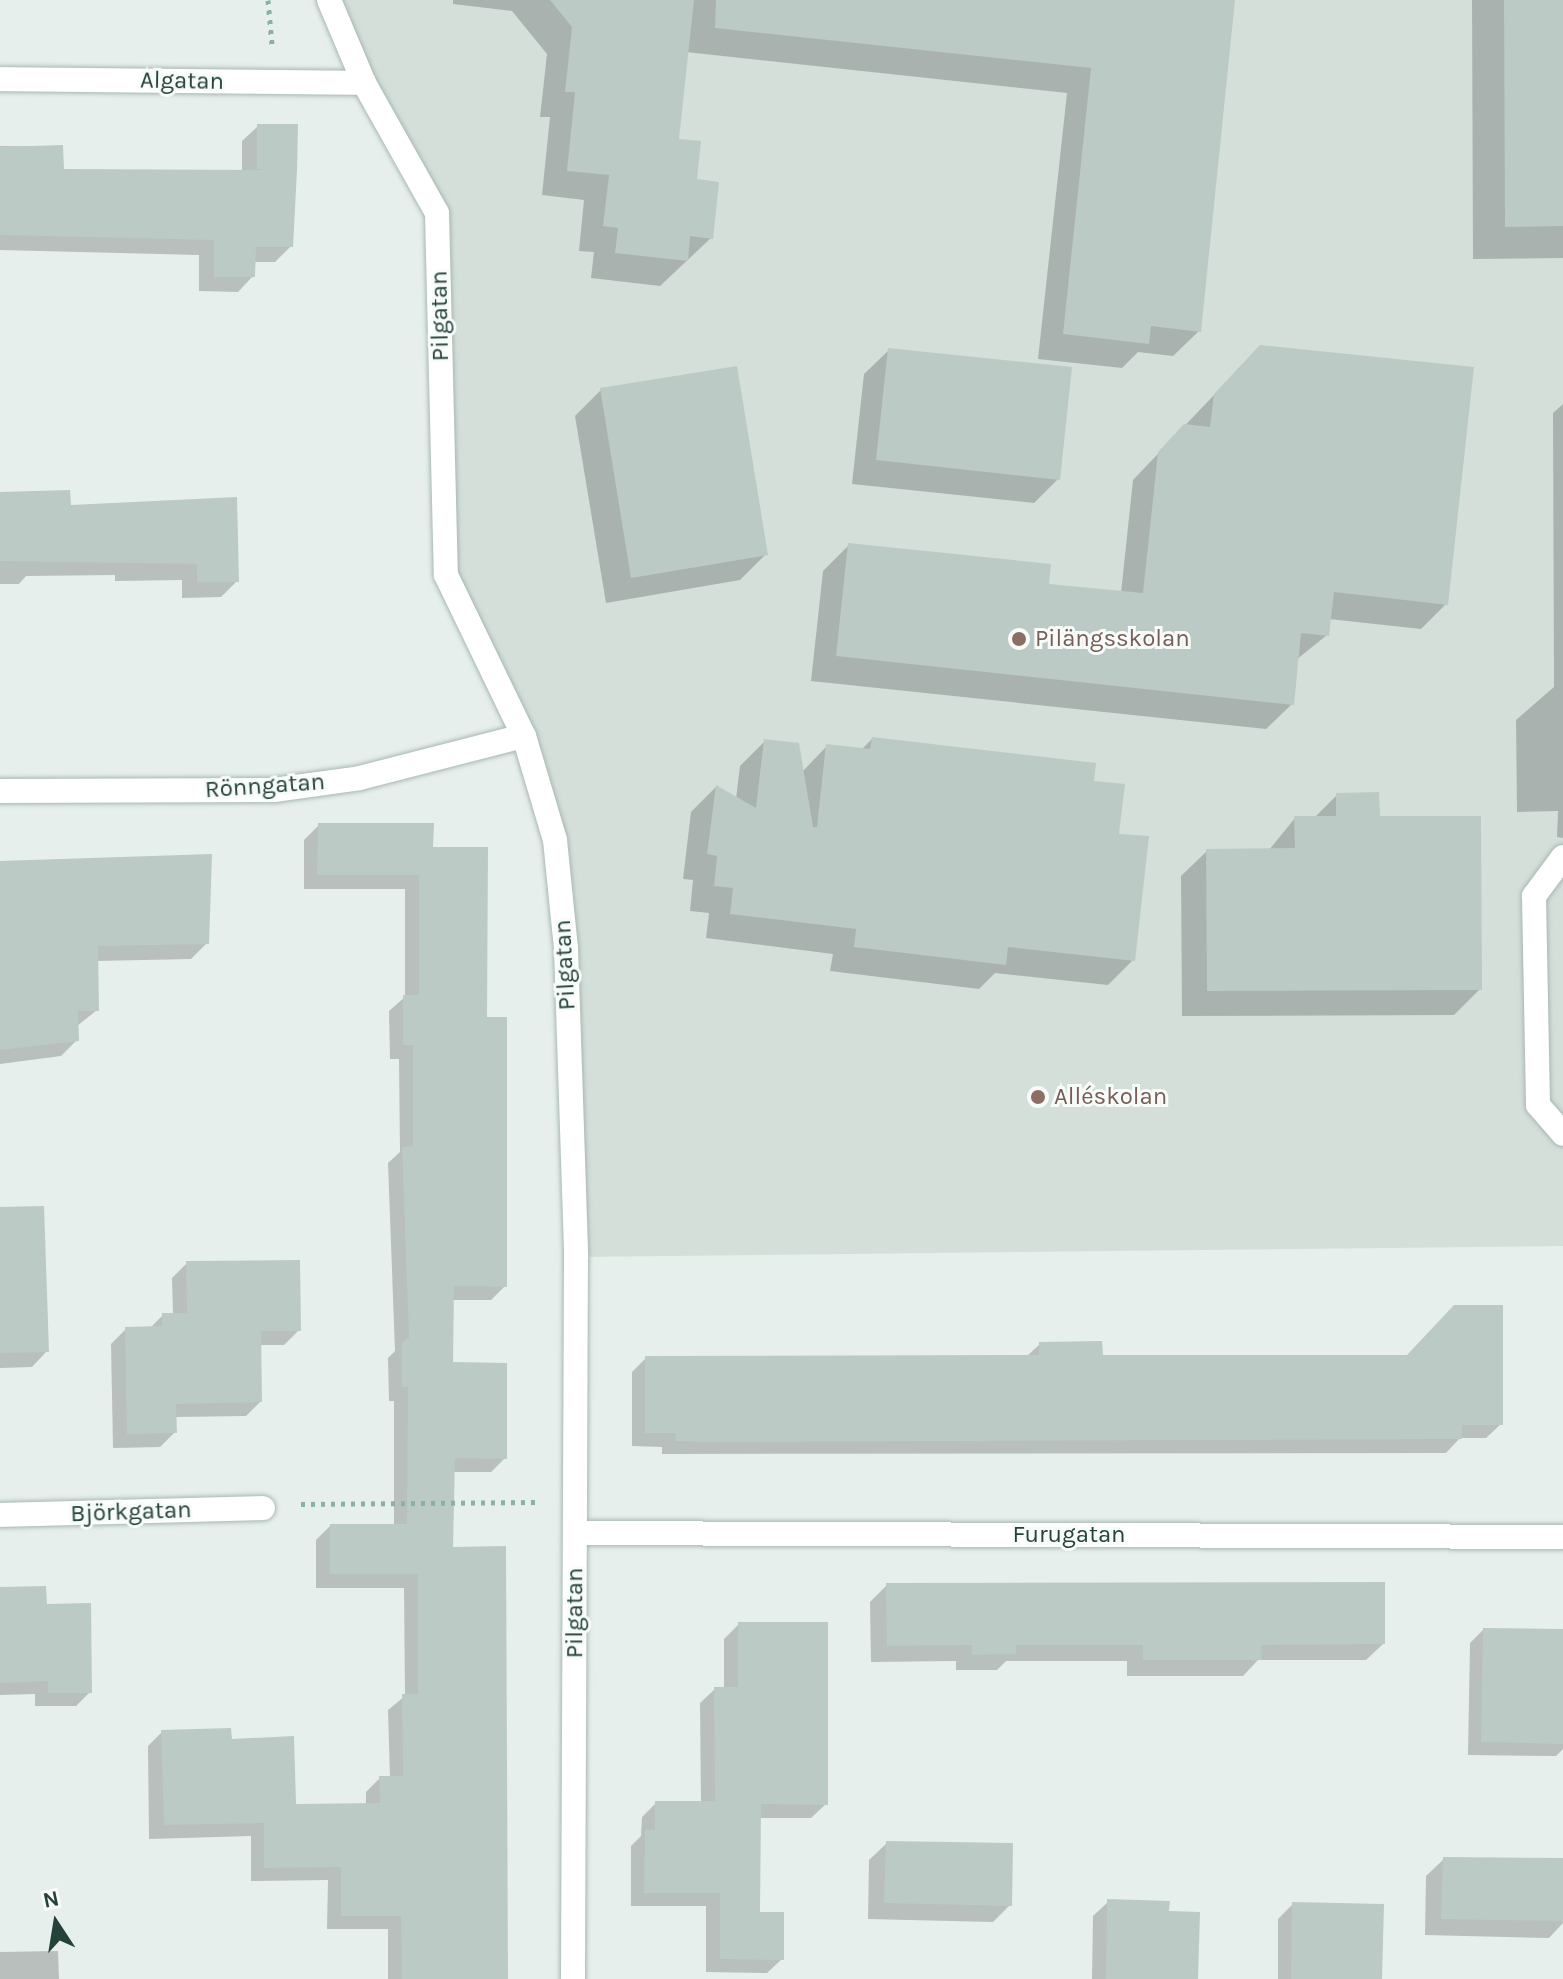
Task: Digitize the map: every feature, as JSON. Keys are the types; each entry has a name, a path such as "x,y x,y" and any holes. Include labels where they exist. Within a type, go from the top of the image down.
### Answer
{"street":[{"name":"Pilgatan","path":"329,0 364,83 437,213 446,575 524,736 555,840 566,948 576,1257 573,1979"},
{"name":"Algatan","path":"0,79 364,83"},
{"name":"Rönngatan","path":"0,791 274,790 360,778 524,736"},
{"path":"1563,857 1534,896 1538,1105 1563,1134"},
{"name":"Björkgatan","path":"0,1515 263,1508"},
{"name":"Furugatan","path":"576,1533 1563,1537"}],"path":[{"path":"263,1508 576,1502"}],"shaded area":[{"name":"Pilängsskolan","path":"329,0 1563,0 1563,1246 576,1257 555,840 446,575 437,213"}],"building":[{"path":"550,0 694,0 679,139 701,141 697,179 719,182 713,239 690,236 688,261 615,253 618,228 603,226 609,175 567,171 575,92 565,92 572,27"},
{"path":"716,0 1235,0 1201,332 1151,326 1149,344 1063,334 1091,68 715,28"},
{"path":"1504,0 1563,0 1563,226 1505,227"},
{"path":"257,124 298,124 293,247 256,247 255,277 214,277 214,240 0,235 0,147 63,145 64,169 265,170 257,169"},
{"path":"1260,345 1474,367 1448,605 1334,592 1329,636 1301,633 1294,705 836,656 848,543 1051,564 1049,584 1143,593 1158,452 1184,424 1210,427 1214,394"},
{"path":"888,348 1072,367 1060,480 876,460"},
{"path":"737,366 768,555 631,578 600,388"},
{"path":"70,490 71,505 237,497 239,582 197,582 197,564 0,561 0,492"},
{"path":"872,737 1096,763 1094,781 1125,784 1119,834 1149,836 1135,961 1008,947 1006,965 854,947 856,929 730,914 733,888 714,886 717,856 707,854 716,785 756,808 764,739 799,743 813,827 817,827 826,744 870,749"},
{"path":"1379,792 1380,816 1481,816 1482,990 1207,991 1206,849 1295,848 1294,816 1336,816 1336,793"},
{"path":"318,823 434,823 433,847 488,847 487,1017 507,1017 507,1287 454,1286 453,1362 507,1363 507,1459 455,1458 453,1547 506,1546 508,1979 402,1979 401,1916 341,1916 341,1867 264,1868 264,1823 164,1825 161,1730 231,1728 232,1739 294,1736 296,1804 380,1803 379,1776 403,1776 402,1694 418,1694 418,1574 330,1574 330,1524 407,1524 408,1387 402,1387 402,1342 409,1338 402,1147 413,1146 413,1045 403,1045 403,995 419,995 419,875 317,875"},
{"path":"212,854 209,944 98,946 99,1011 78,1011 79,1041 0,1050 0,861"},
{"path":"44,1206 49,1352 0,1353 0,1207"},
{"path":"300,1260 301,1331 261,1331 262,1402 176,1404 177,1433 127,1434 125,1327 162,1326 162,1313 187,1313 186,1261"},
{"path":"1454,1305 1503,1305 1503,1425 1462,1425 1462,1439 717,1442 675,1441 676,1433 645,1433 645,1356 1039,1355 1039,1342 1102,1341 1103,1355 1407,1355"},
{"path":"1385,1582 1385,1644 1261,1645 1262,1660 1143,1660 1143,1645 1016,1645 1016,1654 972,1655 972,1645 887,1646 886,1583"},
{"path":"46,1586 47,1604 91,1603 92,1693 48,1693 48,1681 0,1683 0,1587"},
{"path":"738,1622 828,1622 828,1805 761,1804 760,1912 784,1912 784,1960 720,1959 720,1893 644,1893 645,1830 655,1830 655,1801 715,1801 714,1687 738,1687"},
{"path":"1483,1628 1563,1629 1563,1744 1481,1742"},
{"path":"886,1841 1013,1843 1012,1906 884,1903"},
{"path":"1443,1857 1563,1858 1563,1921 1441,1919"},
{"path":"1107,1899 1170,1901 1169,1911 1200,1912 1198,1979 1106,1979"},
{"path":"1292,1902 1384,1904 1382,1979 1291,1979"}],"place":[{"name":"Pilängsskolan","path":"1019,639"},
{"name":"Alléskolan","path":"1038,1097"}]}
